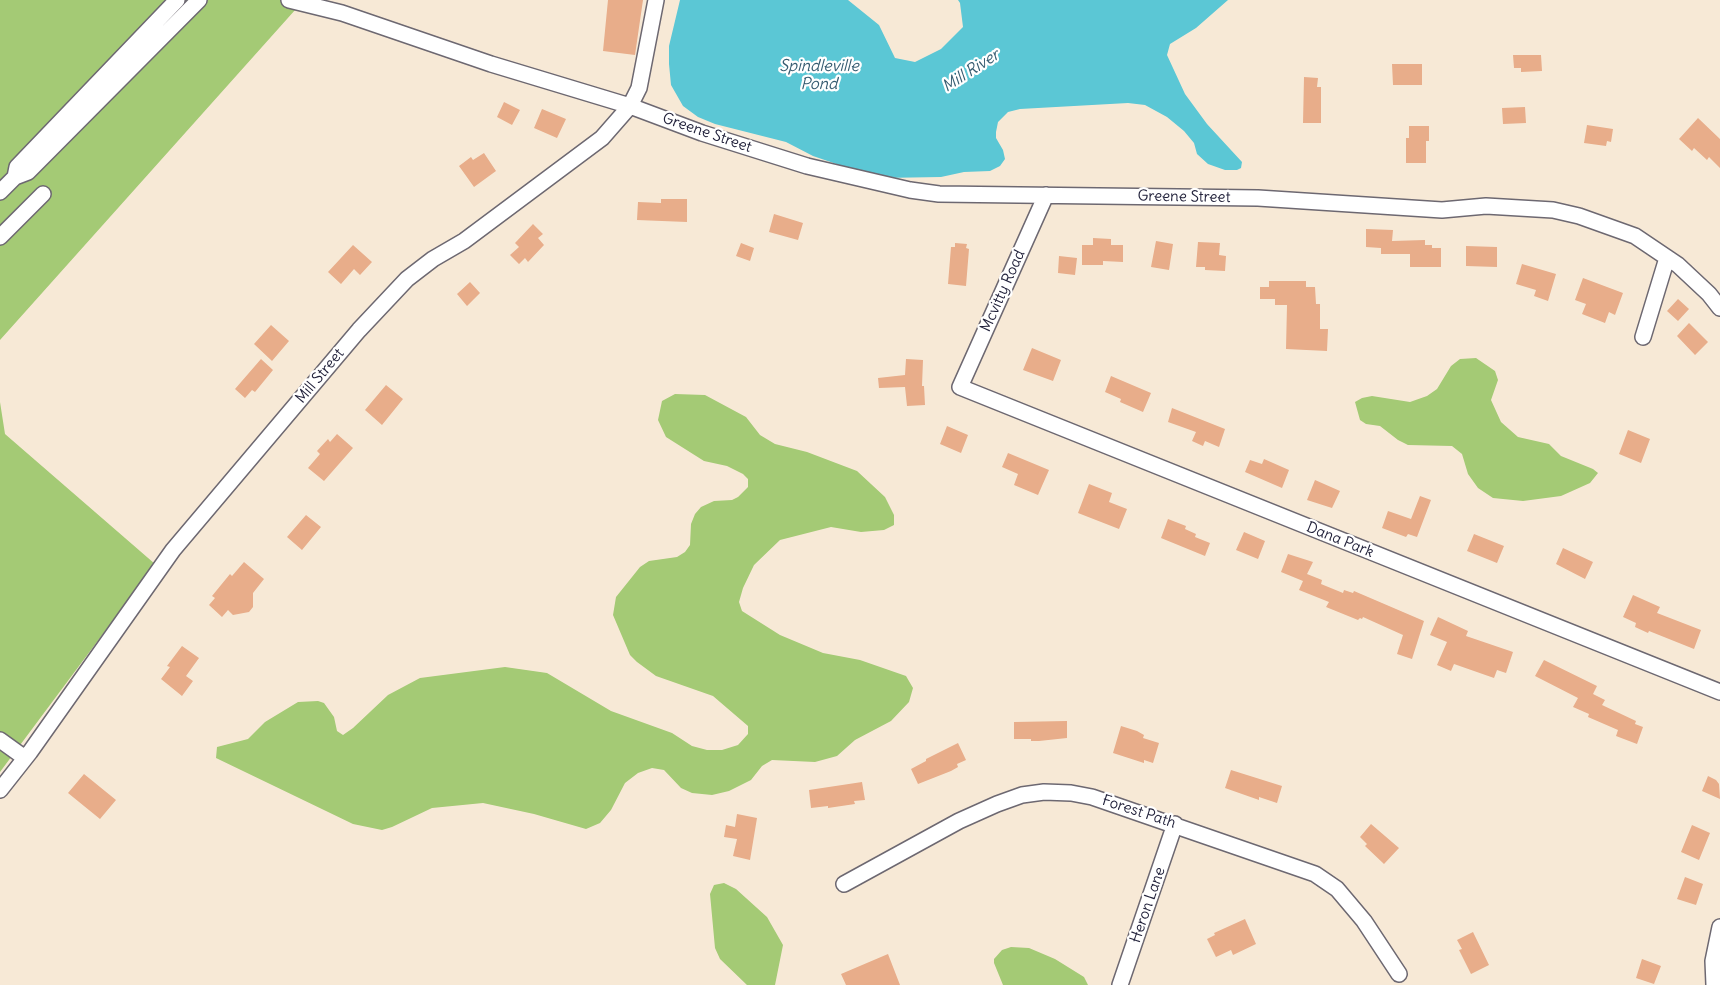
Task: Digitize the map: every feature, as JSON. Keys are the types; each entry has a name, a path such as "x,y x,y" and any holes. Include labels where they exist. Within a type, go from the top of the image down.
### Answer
{"street":[{"path":"15,177 17,167 177,0"},
{"path":"0,192 15,177 28,172 199,0"},
{"name":"Greene Street","path":"289,0 342,13 490,64 630,106 755,150 873,183 939,194 1258,198 1442,210 1486,206 1525,207 1570,214 1635,236 1668,258 1696,281 1720,308"},
{"name":"Mill Street","path":"0,790 26,758 173,550 359,330 407,279 432,259 464,241 593,145 630,106 639,88 656,0"},
{"path":"0,237 43,194"},
{"name":"Mcvitty Road","path":"960,387 1046,195"},
{"path":"1643,337 1668,258"},
{"name":"Dana Park","path":"960,387 1720,692"},
{"path":"0,740 26,758"},
{"name":"Forest Path","path":"844,884 959,821 1022,795 1044,792 1092,797 1300,868 1326,881 1337,889 1364,921 1399,974"},
{"name":"Heron Lane","path":"1120,985 1175,824"},
{"path":"1714,985 1713,961 1720,927"}],"green space":[{"path":"0,0 304,0 0,340"},
{"path":"1476,358 1495,371 1498,380 1491,400 1501,422 1518,437 1549,444 1561,456 1593,469 1598,473 1590,483 1561,496 1523,501 1493,498 1478,488 1468,474 1462,454 1452,446 1408,445 1380,426 1366,424 1360,420 1355,402 1362,398 1372,396 1410,402 1427,396 1437,389 1451,366 1460,359"},
{"path":"675,394 705,395 746,417 760,435 775,444 807,452 857,471 885,497 894,515 894,525 884,530 861,532 831,527 780,540 754,565 739,602 742,611 780,635 823,653 860,660 906,676 913,688 909,702 891,721 855,740 837,756 815,762 772,760 762,766 751,780 729,791 712,795 692,793 681,788 664,770 652,768 638,773 625,783 611,810 600,823 586,829 534,814 483,803 432,808 382,830 353,824 216,758 217,747 248,739 265,722 298,702 324,703 334,717 337,731 343,735 388,695 420,678 505,667 547,673 611,711 672,733 692,746 707,750 722,750 738,745 748,734 748,726 713,696 656,676 637,662 630,655 613,615 616,597 640,567 649,561 677,557 685,552 690,545 691,524 701,507 714,501 732,500 748,487 748,479 743,474 727,466 704,461 666,437 658,420 662,401"},
{"path":"0,402 5,434 155,564 0,772"},
{"path":"724,883 736,889 767,917 783,945 775,985 747,985 720,959 715,948 710,894 714,885"},
{"path":"1011,947 1029,948 1055,959 1084,977 1088,985 1003,985 994,959 1002,950"}],"water":[{"name":"Spindleville Pond","path":"680,0 848,0 879,25 895,58 915,62 941,49 963,27 958,0 1228,0 1196,28 1170,44 1167,55 1185,94 1207,124 1242,162 1241,168 1225,170 1208,164 1197,154 1194,143 1184,131 1167,117 1145,105 1128,103 1020,109 1008,112 998,122 996,132 996,138 1005,159 1000,166 990,171 964,172 941,177 882,178 860,172 813,156 786,142 715,124 698,117 683,106 671,85 669,64 669,46"}],"building":[{"path":"608,0 643,0 635,55 603,51"},
{"path":"1513,55 1541,55 1542,71 1521,72 1521,68 1514,68"},
{"path":"1392,64 1422,64 1422,85 1393,85"},
{"path":"1304,77 1318,78 1317,87 1321,87 1321,123 1303,123"},
{"path":"504,102 520,110 512,125 497,117"},
{"path":"1525,107 1526,123 1503,124 1502,108"},
{"path":"542,109 566,119 557,138 534,128"},
{"path":"1698,118 1720,139 1720,168 1709,157 1707,160 1694,148 1692,151 1679,139"},
{"path":"1587,125 1613,129 1611,142 1607,141 1606,146 1584,143"},
{"path":"1409,126 1429,126 1426,163 1406,163 1406,138 1409,138"},
{"path":"484,153 496,171 474,187 459,166 471,157 473,160"},
{"path":"661,199 687,199 687,222 637,220 638,202 661,203"},
{"path":"774,214 803,223 798,240 769,232"},
{"path":"533,224 543,234 538,238 544,245 528,262 525,258 519,264 510,255 519,247 515,243"},
{"path":"1366,229 1393,230 1392,241 1425,240 1425,245 1441,248 1441,267 1410,267 1410,254 1381,254 1381,248 1366,247"},
{"path":"1093,238 1111,239 1111,245 1123,245 1123,262 1103,261 1103,265 1082,265 1082,245 1093,245"},
{"path":"1156,241 1173,244 1169,270 1151,267"},
{"path":"1198,242 1220,243 1219,255 1226,256 1225,271 1196,267"},
{"path":"741,243 754,248 750,261 736,256"},
{"path":"955,243 967,244 966,248 969,249 966,286 948,284 951,247 955,247"},
{"path":"353,245 372,262 360,275 354,269 341,284 328,272"},
{"path":"1466,246 1497,247 1497,267 1466,266"},
{"path":"1059,256 1077,258 1075,275 1058,273"},
{"path":"1522,264 1556,274 1548,301 1534,296 1536,290 1516,284"},
{"path":"1583,278 1623,293 1615,315 1609,312 1605,323 1582,314 1586,304 1575,300"},
{"path":"1269,281 1306,281 1306,287 1315,287 1316,304 1320,304 1320,329 1328,329 1327,351 1286,349 1287,305 1275,305 1275,299 1260,299 1260,287 1269,287"},
{"path":"470,282 480,293 467,306 457,294"},
{"path":"1678,299 1689,309 1678,321 1667,311"},
{"path":"1689,323 1708,342 1695,355 1677,336"},
{"path":"271,325 289,341 272,361 254,344"},
{"path":"1032,348 1061,360 1053,381 1023,370"},
{"path":"261,359 273,370 255,392 252,390 245,398 235,389"},
{"path":"906,359 923,360 922,386 924,386 925,405 907,406 905,387 879,388 878,378 905,375"},
{"path":"1111,376 1151,393 1143,412 1120,402 1121,399 1105,392"},
{"path":"386,385 403,399 382,425 365,410"},
{"path":"1172,408 1225,429 1219,447 1205,441 1203,446 1192,441 1196,432 1168,422"},
{"path":"947,426 968,435 961,453 940,444"},
{"path":"1628,430 1650,439 1641,463 1619,454"},
{"path":"337,434 353,448 324,481 308,468 320,454 317,451 328,439 330,442"},
{"path":"1008,453 1049,470 1038,495 1014,485 1018,474 1002,467"},
{"path":"1264,459 1289,470 1282,488 1245,472 1250,460 1262,464"},
{"path":"1315,480 1340,491 1332,508 1307,500"},
{"path":"1089,484 1112,493 1109,502 1127,509 1119,529 1078,513"},
{"path":"1420,496 1431,500 1417,537 1408,534 1406,537 1382,528 1388,511 1411,519"},
{"path":"306,515 321,527 302,550 287,537"},
{"path":"1168,519 1186,526 1185,529 1196,534 1195,537 1210,543 1205,556 1161,538"},
{"path":"1244,532 1265,541 1258,559 1236,550"},
{"path":"1474,534 1504,546 1497,563 1467,551"},
{"path":"1563,548 1593,562 1585,579 1556,564"},
{"path":"1288,554 1313,562 1307,574 1322,580 1321,584 1343,593 1344,590 1353,593 1354,591 1424,621 1412,659 1397,654 1403,635 1363,617 1358,620 1326,607 1329,602 1299,590 1303,581 1281,572"},
{"path":"244,562 264,579 253,593 253,607 249,612 233,615 228,610 222,617 209,605 215,598 212,596 230,574 232,576"},
{"path":"1633,595 1660,607 1657,613 1701,630 1694,649 1649,631 1648,633 1635,627 1636,623 1623,617"},
{"path":"1438,617 1468,631 1466,636 1513,652 1506,673 1497,670 1494,678 1454,664 1451,671 1437,665 1447,642 1430,635"},
{"path":"182,646 199,658 186,676 193,681 182,696 161,679 170,667 167,666"},
{"path":"1544,660 1597,686 1593,694 1605,700 1602,705 1636,721 1635,724 1643,727 1637,744 1616,736 1618,730 1588,717 1589,714 1573,707 1578,698 1535,676"},
{"path":"1067,721 1067,738 1039,741 1014,739 1014,722"},
{"path":"1121,726 1137,731 1144,735 1143,738 1159,743 1153,763 1144,760 1144,763 1113,753"},
{"path":"958,743 966,760 957,764 958,767 951,771 918,784 911,769"},
{"path":"1231,770 1282,786 1277,803 1259,797 1259,800 1225,788"},
{"path":"84,774 116,800 100,819 68,793"},
{"path":"1708,776 1719,784 1720,799 1702,791"},
{"path":"862,782 865,800 828,808 828,806 811,808 809,790"},
{"path":"737,814 757,818 750,860 733,856 737,839 724,837 726,825 735,827"},
{"path":"1371,824 1399,848 1384,864 1365,846 1367,844 1360,837"},
{"path":"1692,825 1710,833 1699,860 1681,852"},
{"path":"1685,877 1703,884 1696,905 1677,899"},
{"path":"1245,919 1256,944 1233,955 1231,950 1216,957 1207,939 1215,935 1214,933"},
{"path":"1473,932 1489,965 1471,974 1459,950 1462,949 1457,940"},
{"path":"888,954 900,985 846,985 841,974"},
{"path":"1642,959 1661,966 1654,984 1636,978"}],"water label":[{"name":"Mill River","path":"971,71"}]}
